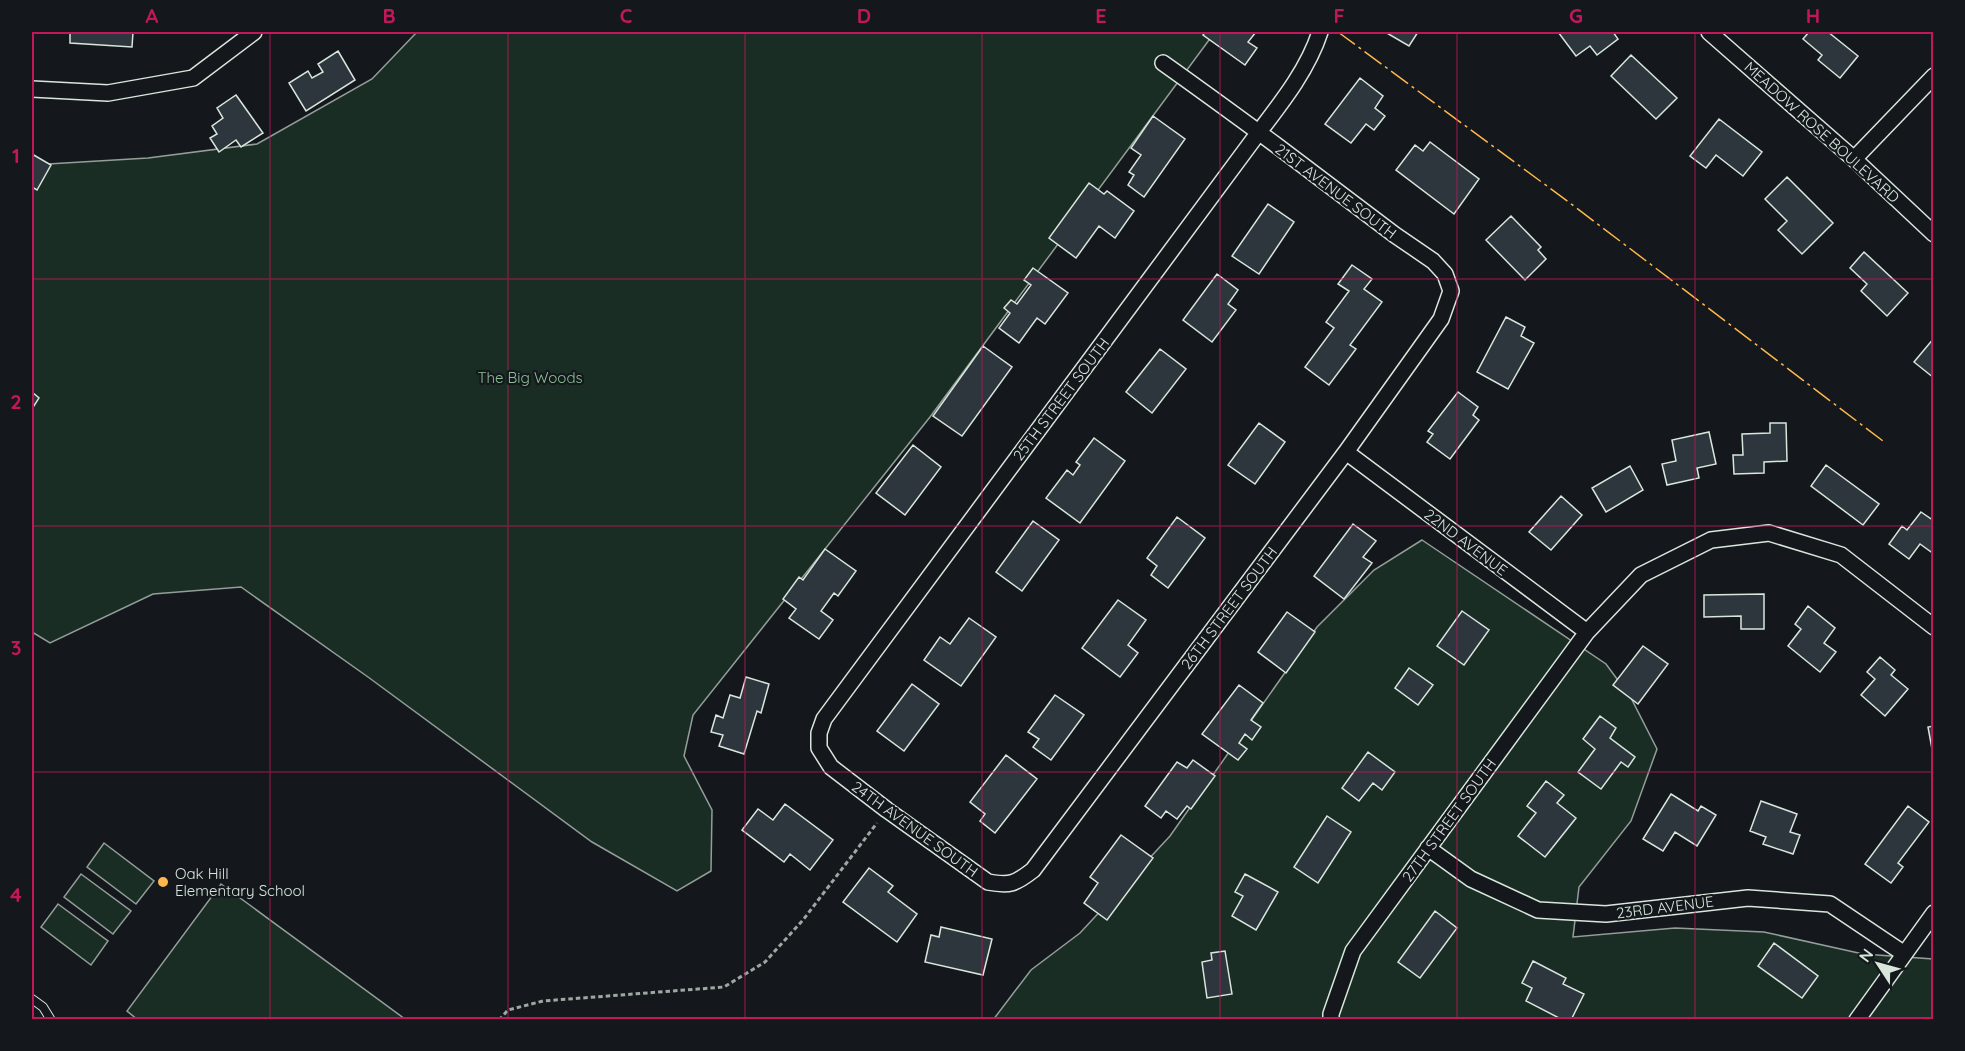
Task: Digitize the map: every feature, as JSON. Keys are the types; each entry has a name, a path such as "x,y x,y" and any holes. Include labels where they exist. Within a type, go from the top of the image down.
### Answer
{"street":[{"path":"32,88 108,93 193,78 254,32"},
{"name":"25TH STREET SOUTH","path":"831,766 819,748 819,733 824,719 1301,73 1320,32"},
{"name":"MEADOW ROSE BOULEVARD","path":"1709,32 1854,159 1934,234"},
{"name":"21ST AVENUE SOUTH","path":"1163,63 1433,261 1445,274 1451,291 1441,319 1424,343"},
{"path":"1854,159 1934,76"},
{"name":"26TH STREET SOUTH","path":"1033,870 1346,452 1424,343"},
{"name":"22ND AVENUE","path":"1346,452 1587,632"},
{"path":"1587,632 1641,575 1711,540 1769,533 1841,555 1934,627"},
{"name":"27TH STREET SOUTH","path":"1330,1020 1353,951 1587,632"},
{"name":"24TH AVENUE SOUTH","path":"831,766 887,810 988,882 1007,885 1020,880 1033,870"},
{"name":"23RD AVENUE","path":"1428,848 1472,879 1538,910 1606,914 1748,898 1830,904 1903,953"},
{"path":"1857,1020 1934,913"}],"lane":[{"path":"32,999 44,1007 51,1020"}],"path":[{"path":"499,1020 508,1010 543,1001 724,987 765,962 803,920 878,822"}],"green space":[{"name":"The Big Woods","path":"417,32 1215,32 930,417 693,715 684,756 712,810 711,871 677,891 592,842 368,677 241,587 153,594 50,643 32,632 32,185 48,164 148,158 257,144 372,79"},
{"path":"1422,540 1606,664 1631,698 1657,749 1631,821 1579,887 1573,937 1675,928 1764,932 1863,954 1933,959 1933,1019 993,1020 1031,970 1080,933 1170,836 1317,627 1374,570"},
{"path":"104,843 154,881 136,904 87,867"},
{"path":"81,874 131,911 113,934 64,897"},
{"path":"221,884 405,1019 138,1020 127,1011"},
{"path":"58,904 108,941 91,965 41,927"}],"building":[{"path":"70,32 133,32 132,47 70,43"},
{"path":"1205,32 1256,32 1248,42 1257,48 1245,65 1203,35"},
{"path":"1385,32 1418,32 1409,46"},
{"path":"1558,32 1613,32 1618,39 1597,55 1590,46 1576,56"},
{"path":"1809,32 1828,32 1858,56 1840,78 1818,60 1822,55 1803,39"},
{"path":"338,51 355,80 306,111 289,83 308,71 312,78 323,72 318,64"},
{"path":"1631,55 1677,98 1656,119 1611,76"},
{"path":"1360,78 1383,96 1375,108 1385,116 1374,130 1366,124 1351,143 1325,124"},
{"path":"236,95 263,133 241,147 236,140 219,152 210,138 217,134 212,126 223,118 217,108"},
{"path":"1153,116 1185,139 1144,197 1128,185 1134,175 1129,172 1141,155 1131,148"},
{"path":"1719,119 1762,152 1743,176 1716,155 1706,168 1690,156"},
{"path":"1430,142 1479,179 1454,214 1396,170 1415,145 1423,151"},
{"path":"32,154 51,165 37,190 32,187"},
{"path":"1787,177 1833,223 1802,254 1778,230 1787,221 1765,199"},
{"path":"1089,183 1104,194 1107,191 1134,211 1115,238 1099,226 1076,258 1049,238"},
{"path":"1268,204 1294,222 1259,274 1232,256"},
{"path":"1511,216 1541,247 1538,250 1546,259 1525,280 1486,240"},
{"path":"1864,252 1908,293 1887,316 1861,291 1867,284 1850,268"},
{"path":"1352,265 1372,279 1364,289 1382,302 1350,345 1356,349 1329,385 1305,367 1334,328 1326,322 1349,291 1338,284"},
{"path":"1033,268 1068,293 1045,324 1037,318 1019,343 999,328 1010,313 1004,308 1011,300 1017,304 1031,285 1024,280"},
{"path":"1217,274 1238,290 1228,304 1236,310 1212,342 1183,320"},
{"path":"1506,317 1525,327 1521,336 1534,343 1508,389 1477,372"},
{"path":"1934,338 1934,378 1914,362"},
{"path":"983,346 1012,367 962,436 933,416"},
{"path":"1160,349 1186,369 1152,413 1126,392"},
{"path":"32,392 39,398 32,409"},
{"path":"1458,392 1478,407 1473,415 1479,420 1450,459 1427,442 1433,434 1428,431"},
{"path":"1259,423 1285,442 1255,484 1228,465"},
{"path":"1770,423 1786,423 1787,461 1764,462 1764,473 1734,474 1733,455 1743,455 1742,434 1770,433"},
{"path":"1709,432 1716,464 1697,468 1699,478 1667,485 1662,464 1676,461 1672,440"},
{"path":"1094,438 1125,461 1080,523 1046,498 1067,470 1073,475 1080,465 1076,462"},
{"path":"913,445 941,467 905,515 876,493"},
{"path":"1826,465 1879,504 1863,525 1811,486"},
{"path":"1630,466 1643,490 1606,512 1592,488"},
{"path":"1561,496 1582,515 1551,550 1529,532"},
{"path":"1921,512 1934,521 1934,554 1920,544 1909,559 1889,544 1902,526 1907,530"},
{"path":"1177,517 1205,538 1168,588 1151,575 1157,566 1147,558"},
{"path":"1033,521 1059,540 1022,591 996,572"},
{"path":"1353,524 1376,541 1363,557 1372,563 1344,599 1314,576"},
{"path":"825,549 856,571 838,596 834,593 821,611 833,620 819,639 789,618 796,609 783,599 799,577 803,580"},
{"path":"1764,594 1764,629 1741,629 1741,616 1704,617 1704,595"},
{"path":"1118,600 1146,620 1128,645 1138,653 1120,677 1082,648"},
{"path":"1808,606 1835,628 1824,643 1836,652 1820,672 1788,646 1801,629 1795,624"},
{"path":"1462,611 1489,630 1464,665 1437,646"},
{"path":"1287,612 1315,632 1286,673 1258,652"},
{"path":"969,618 996,637 961,686 924,660 940,637 950,644"},
{"path":"1643,646 1668,664 1638,704 1613,685"},
{"path":"1880,657 1895,670 1891,675 1908,689 1885,716 1861,695 1875,679 1867,672"},
{"path":"1409,668 1433,685 1418,705 1395,688"},
{"path":"746,677 769,684 761,713 757,711 744,754 719,746 723,735 711,732 716,715 723,718 730,695 740,698"},
{"path":"912,684 939,704 904,751 877,731"},
{"path":"1239,685 1263,703 1251,720 1261,727 1252,740 1245,734 1239,743 1247,749 1238,760 1202,734"},
{"path":"1055,695 1084,715 1051,760 1033,747 1039,739 1028,732"},
{"path":"1600,716 1616,728 1610,738 1635,757 1628,767 1621,762 1601,789 1578,772 1595,749 1583,739"},
{"path":"1934,726 1934,760 1928,727"},
{"path":"1368,752 1395,772 1382,790 1373,783 1359,801 1342,788"},
{"path":"1006,755 1037,779 995,833 980,821 985,814 970,802"},
{"path":"1193,760 1215,776 1191,809 1187,806 1177,819 1166,811 1161,818 1145,806 1177,762 1187,768"},
{"path":"1546,781 1564,795 1557,803 1576,818 1545,857 1518,836 1536,813 1527,806"},
{"path":"1671,794 1698,811 1701,806 1716,815 1697,846 1675,832 1663,851 1643,839"},
{"path":"1761,801 1797,814 1790,832 1800,835 1793,854 1763,844 1766,837 1750,831"},
{"path":"785,804 833,840 810,870 790,854 784,862 742,830 758,809 773,820"},
{"path":"1908,806 1929,822 1898,863 1903,867 1891,883 1865,864"},
{"path":"1327,816 1351,832 1318,883 1294,867"},
{"path":"1121,835 1153,858 1107,920 1084,903 1098,883 1090,877"},
{"path":"869,868 893,886 888,892 917,914 897,942 843,902"},
{"path":"1245,874 1278,892 1256,930 1232,916 1243,896 1235,892"},
{"path":"1435,911 1457,928 1420,978 1398,962"},
{"path":"941,927 992,939 983,975 925,962 931,935 939,937"},
{"path":"1774,943 1818,976 1802,998 1758,966"},
{"path":"1225,951 1232,994 1207,998 1202,962 1212,960 1211,953"},
{"path":"1533,961 1566,978 1563,984 1584,994 1571,1020 1563,1020 1526,1001 1532,988 1522,983"}],"power":[{"path":"1338,32 1570,203 1883,441"}],"place":[{"name":"Oak Hill Elementary School","path":"163,882"}]}
